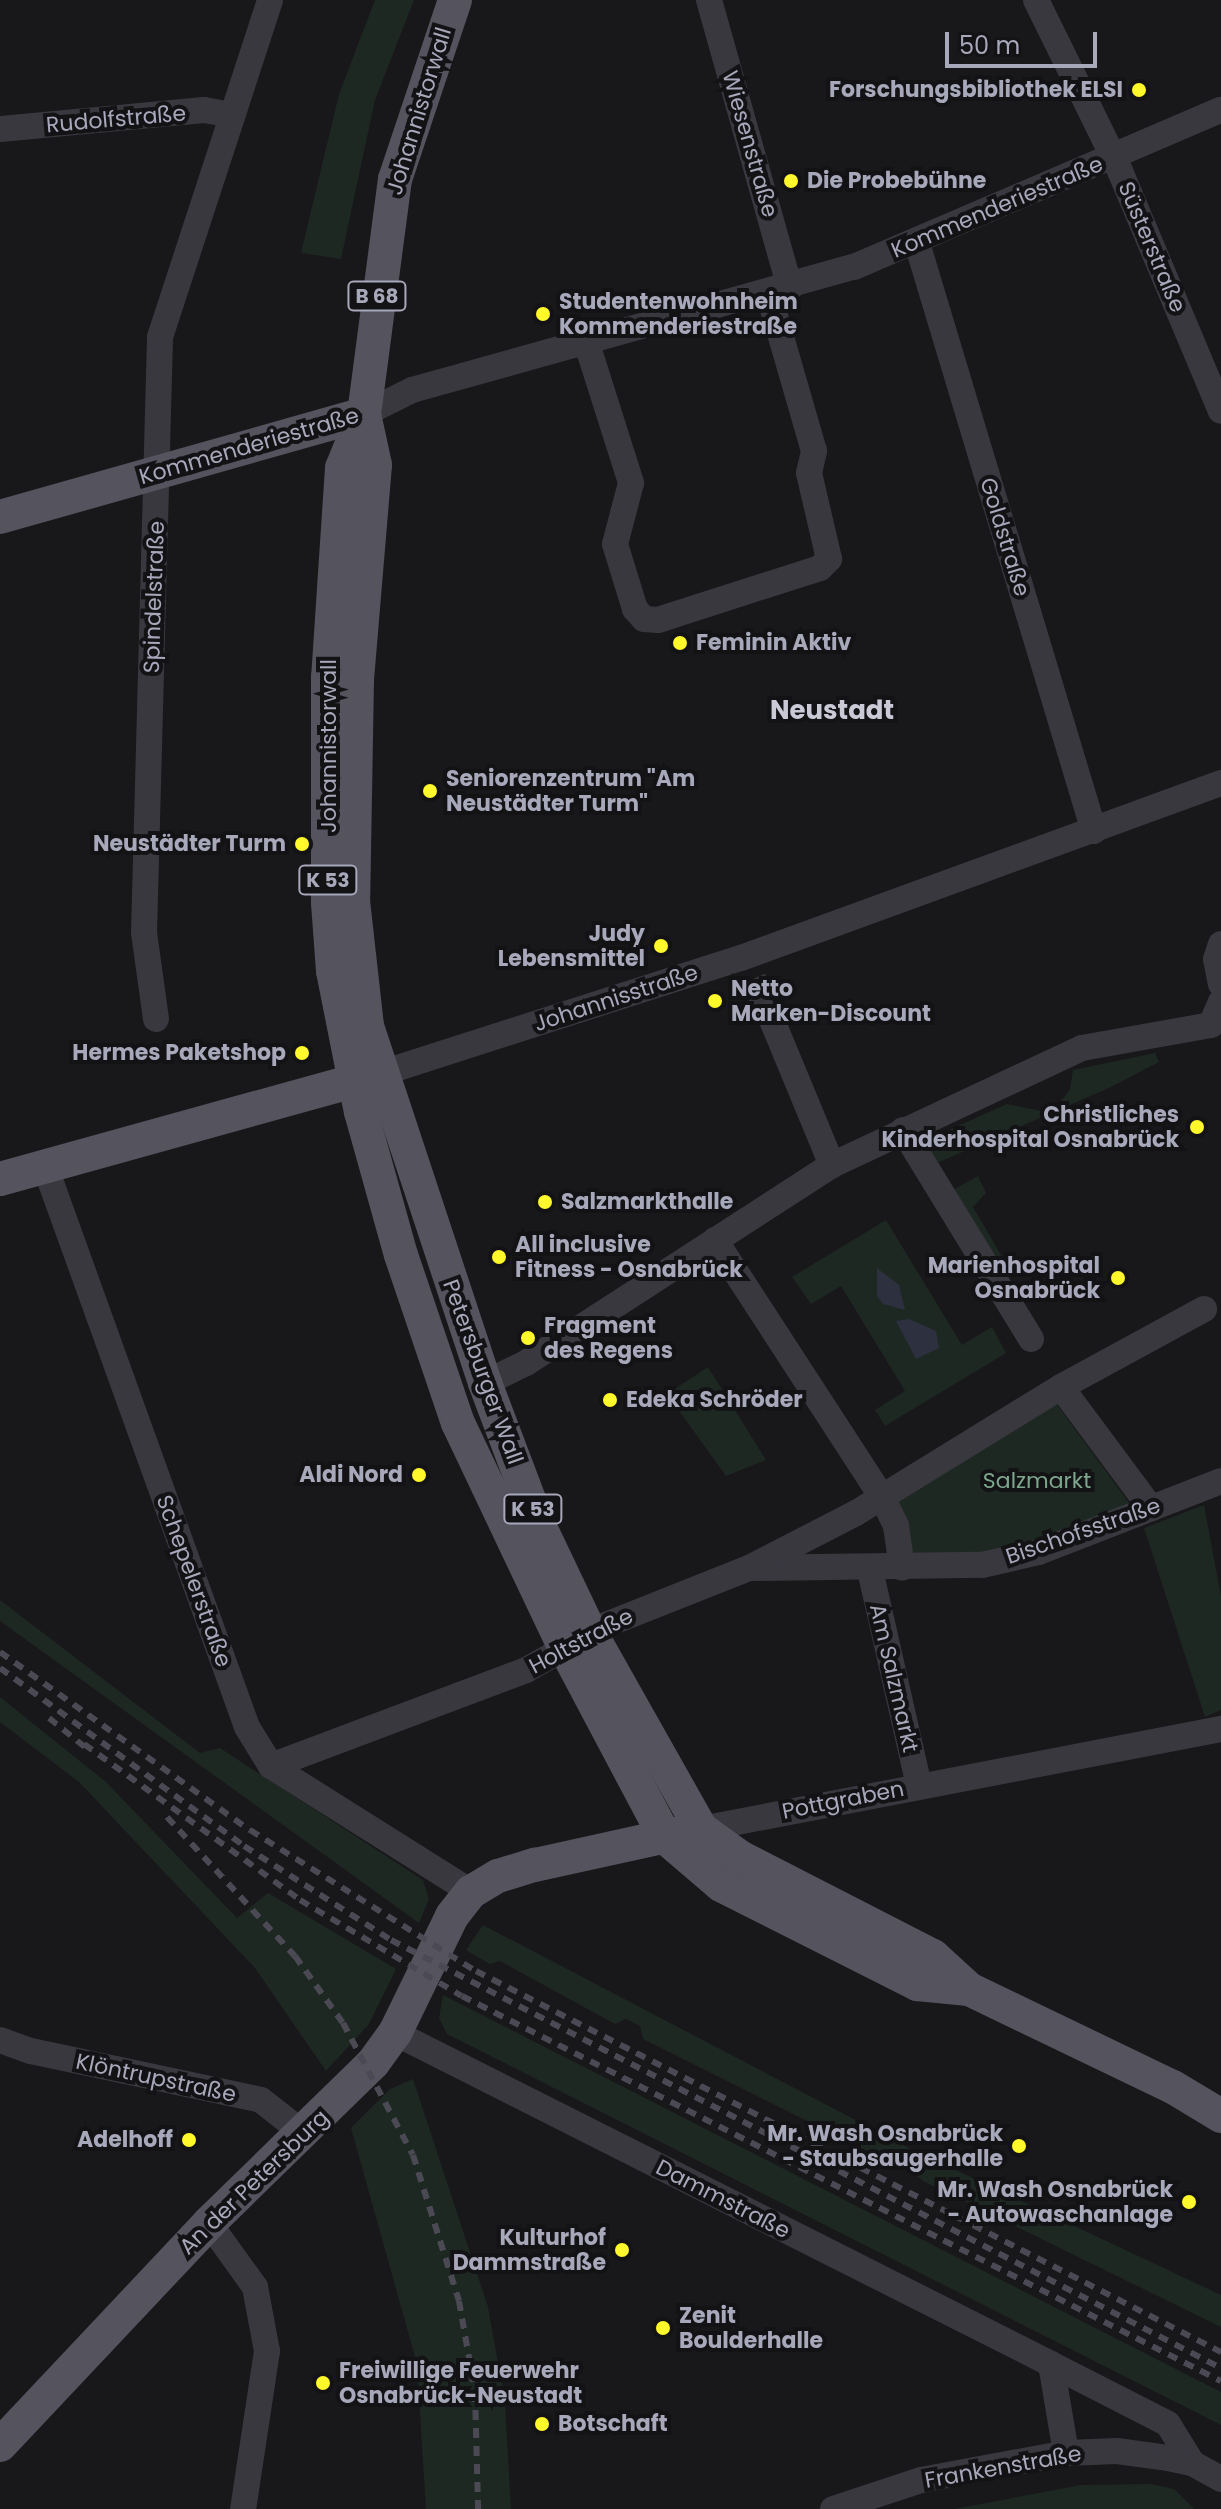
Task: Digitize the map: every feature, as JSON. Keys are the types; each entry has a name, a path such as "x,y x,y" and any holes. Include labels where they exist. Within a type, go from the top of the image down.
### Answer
{"main road":[{"name":"Johannistorwall","path":"366,1078 333,971 328,903 328,677 342,468 364,414 395,179 455,0"},
{"name":"Kommenderiestraße","path":"0,517 364,414"},
{"name":"Johannisstraße","path":"0,1179 46,1169 366,1078"},
{"name":"Petersburger Wall","path":"366,1078 538,1523 577,1640 701,1829"},
{"name":"Petersburger Wall","path":"366,1078 401,1255 451,1403 577,1640 665,1837"},
{"name":"Pottgraben","path":"471,1892 498,1876 535,1865 701,1829"},
{"path":"701,1829 740,1857 933,1956 969,1989 1173,2087 1221,2116"},
{"path":"665,1837 721,1885 917,1984 969,1989"},
{"name":"An der Petersburg","path":"0,2445 209,2223 349,2090 395,2033 452,1916 471,1892"}],"street":[{"name":"Spindelstraße","path":"156,1019 144,933 160,337 270,0"},
{"name":"Wiesenstraße","path":"709,0 780,291"},
{"name":"Süsterstraße","path":"1036,0 1113,156 1221,411"},
{"name":"Rudolfstraße","path":"0,129 204,110 233,115"},
{"name":"Kommenderiestraße","path":"364,414 412,390 780,291 917,243 1221,110"},
{"name":"Goldstraße","path":"917,243 1094,831"},
{"path":"587,344 631,483 615,544 635,609 644,619 658,620 820,568 829,559 809,473 814,451 780,291"},
{"name":"Johannisstraße","path":"366,1078 747,968 1221,783"},
{"path":"1221,944 1216,959 1221,984"},
{"path":"769,1013 832,1165"},
{"path":"485,1383 516,1370 832,1165 1082,1048 1216,1014"},
{"path":"903,1130 1031,1339"},
{"name":"Schepelerstraße","path":"46,1169 247,1727 271,1766 471,1892"},
{"path":"715,1240 882,1497 896,1526 902,1568"},
{"name":"Holtstraße","path":"271,1766 526,1670 577,1640 749,1568 882,1497 1061,1387 1204,1309"},
{"path":"1061,1387 1151,1508"},
{"name":"Bischofsstraße","path":"749,1568 870,1570 982,1565 1025,1555 1221,1481"},
{"name":"Am Salzmarkt","path":"870,1570 919,1785"},
{"name":"Pottgraben","path":"701,1829 1221,1729"},
{"name":"Dammstraße","path":"395,2033 1168,2424 1192,2463"},
{"name":"Klöntrupstraße","path":"1,2042 261,2100 303,2133"},
{"path":"209,2223 255,2287 267,2351 243,2509"},
{"path":"1051,2364 1066,2453"},
{"name":"Frankenstraße","path":"833,2509 921,2480 1066,2453 1117,2451 1192,2463 1221,2479"},
{"path":"1192,2463 1221,2459"}],"green space":[{"path":"375,0 414,0 375,100 341,259 301,253 339,94"},
{"path":"1155,1053 1159,1062 1111,1087 935,1164 922,1142 1007,1104 1041,1111 1059,1104 1070,1089 1073,1070"},
{"path":"978,1176 986,1193 973,1207 1005,1262 997,1266 951,1191"},
{"path":"886,1220 962,1345 992,1327 1006,1353 885,1426 875,1410 905,1391 841,1286 811,1304 792,1277"},
{"path":"708,1367 766,1460 726,1476 667,1394"},
{"name":"Salzmarkt","path":"1055,1402 1130,1504 1041,1543 980,1556 910,1558 894,1499"},
{"path":"1204,1505 1221,1596 1221,1710 1205,1717 1144,1528"},
{"path":"0,1600 200,1753 220,1748 423,1880 429,1899 419,1923 0,1621"},
{"path":"0,1697 106,1782 237,1918 268,1893 396,1969 369,2024 326,2071 255,1968 79,1782 0,1722"},
{"path":"483,1925 909,2148 1221,2295 1221,2327 923,2181 894,2156 875,2155 643,2039 640,2026 626,2019 615,2024 500,1961 490,1964 466,1950"},
{"path":"443,1995 1221,2392 1221,2425 447,2034 439,2018"},
{"path":"413,2079 488,2307 505,2402 511,2509 426,2509 417,2364 351,2128 390,2089"},
{"path":"1151,2484 1174,2489 1194,2509 954,2509 1081,2485"}],"water":[{"path":"877,1268 899,1285 905,1310 883,1304 877,1296"},
{"path":"909,1319 936,1331 939,1348 916,1359 896,1321"}],"tunnel":[{"path":"753,979 769,1013"}],"railway":[{"path":"0,1652 250,1830 476,1971 1221,2352"},
{"path":"0,1668 244,1846 391,1940 1221,2368"},
{"path":"49,1718 91,1752"},
{"path":"84,1744 300,1900 462,1996 1221,2381"},
{"path":"167,1817 295,1956 343,2023 413,2155 459,2301 475,2392 478,2509"}],"place":[{"name":"Forschungsbibliothek ELSI","path":"1139,90"},
{"name":"Die Probebühne","path":"791,181"},
{"name":"Studentenwohnheim Kommenderiestraße","path":"543,314"},
{"name":"Feminin Aktiv","path":"680,643"},
{"name":"Seniorenzentrum \"Am Neustädter Turm\"","path":"430,791"},
{"name":"Neustädter Turm","path":"302,844"},
{"name":"Judy Lebensmittel","path":"661,946"},
{"name":"Netto Marken-Discount","path":"715,1001"},
{"name":"Hermes Paketshop","path":"302,1053"},
{"name":"Christliches Kinderhospital Osnabrück","path":"1197,1127"},
{"name":"Salzmarkthalle","path":"545,1202"},
{"name":"All inclusive Fitness - Osnabrück","path":"499,1257"},
{"name":"Marienhospital Osnabrück","path":"1118,1278"},
{"name":"Fragment des Regens","path":"528,1338"},
{"name":"Edeka Schröder","path":"610,1400"},
{"name":"Aldi Nord","path":"419,1475"},
{"name":"Adelhoff","path":"189,2140"},
{"name":"Mr. Wash Osnabrück - Staubsaugerhalle","path":"1019,2146"},
{"name":"Mr. Wash Osnabrück - Autowaschanlage","path":"1189,2202"},
{"name":"Kulturhof Dammstraße","path":"622,2250"},
{"name":"Zenit Boulderhalle","path":"663,2328"},
{"name":"Freiwillige Feuerwehr Osnabrück-Neustadt","path":"323,2383"},
{"name":"Botschaft","path":"542,2424"}],"district":[{"name":"Neustadt","path":"832,711"}]}
